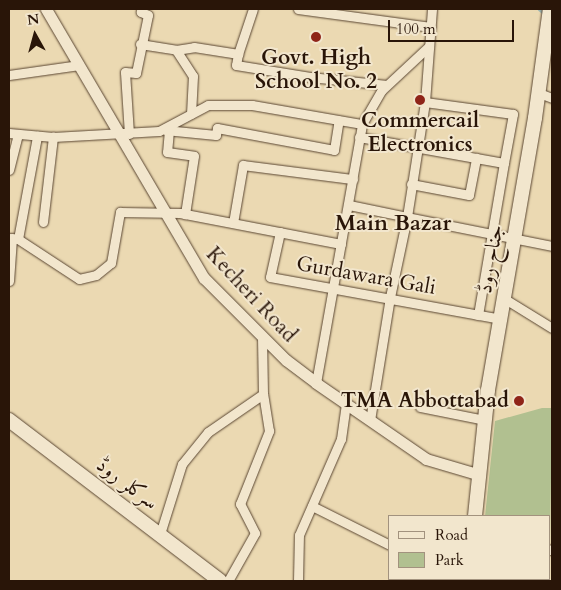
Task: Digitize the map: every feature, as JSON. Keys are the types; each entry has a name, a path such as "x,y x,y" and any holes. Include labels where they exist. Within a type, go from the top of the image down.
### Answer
{"main road":[{"name":"جناح روڈ","path":"475,515 477,474 484,420 501,319 546,96 549,18"},
{"name":"سرکلر روڈ","path":"9,420 220,581"}],"street":[{"name":"Kecheri Road","path":"46,9 117,135 204,278 262,337 316,383 426,459 477,474"},
{"path":"129,134 126,72 136,73 140,44 148,14 141,12 142,9"},
{"path":"253,9 236,65 310,78 387,84"},
{"path":"298,9 431,27"},
{"path":"370,420 390,297 407,217 416,149 425,102 432,9"},
{"path":"140,44 176,50 194,48 238,54"},
{"path":"316,383 362,124 387,84 429,46"},
{"path":"176,50 194,76 191,114"},
{"path":"9,75 79,65"},
{"path":"425,102 513,114 478,315"},
{"path":"159,131 208,105 252,105 362,124"},
{"path":"9,170 13,134 53,137 117,135 170,130 216,135 217,128 334,150 340,120"},
{"path":"170,130 167,152 194,156 185,214"},
{"path":"9,281 13,239 37,136"},
{"path":"42,222 53,137"},
{"path":"359,137 416,149 504,163"},
{"path":"411,184 469,195 476,158"},
{"path":"234,223 243,164 353,179"},
{"path":"349,205 552,246"},
{"path":"13,239 79,279 96,275 112,263 120,212 185,214 341,244"},
{"name":"Gurdawara Gali","path":"280,232 270,277 390,297 501,319"},
{"path":"505,299 552,328"},
{"path":"228,581 255,533 240,504 268,432 263,394 262,337"},
{"path":"160,534 182,464 208,432 263,394"},
{"path":"298,581 299,535 341,439 346,404"},
{"path":"420,407 484,420"},
{"path":"312,506 388,544"}],"green space":[{"path":"542,408 552,408 550,515 485,515 495,421"}],"waterway":[{"path":"539,9 545,14"}],"place":[{"name":"Govt. High School No. 2","path":"316,37"},
{"name":"Commercail Electronics","path":"420,100"},
{"name":"TMA Abbottabad","path":"519,401"}],"district":[{"name":"Main Bazar","path":"393,224"}]}
